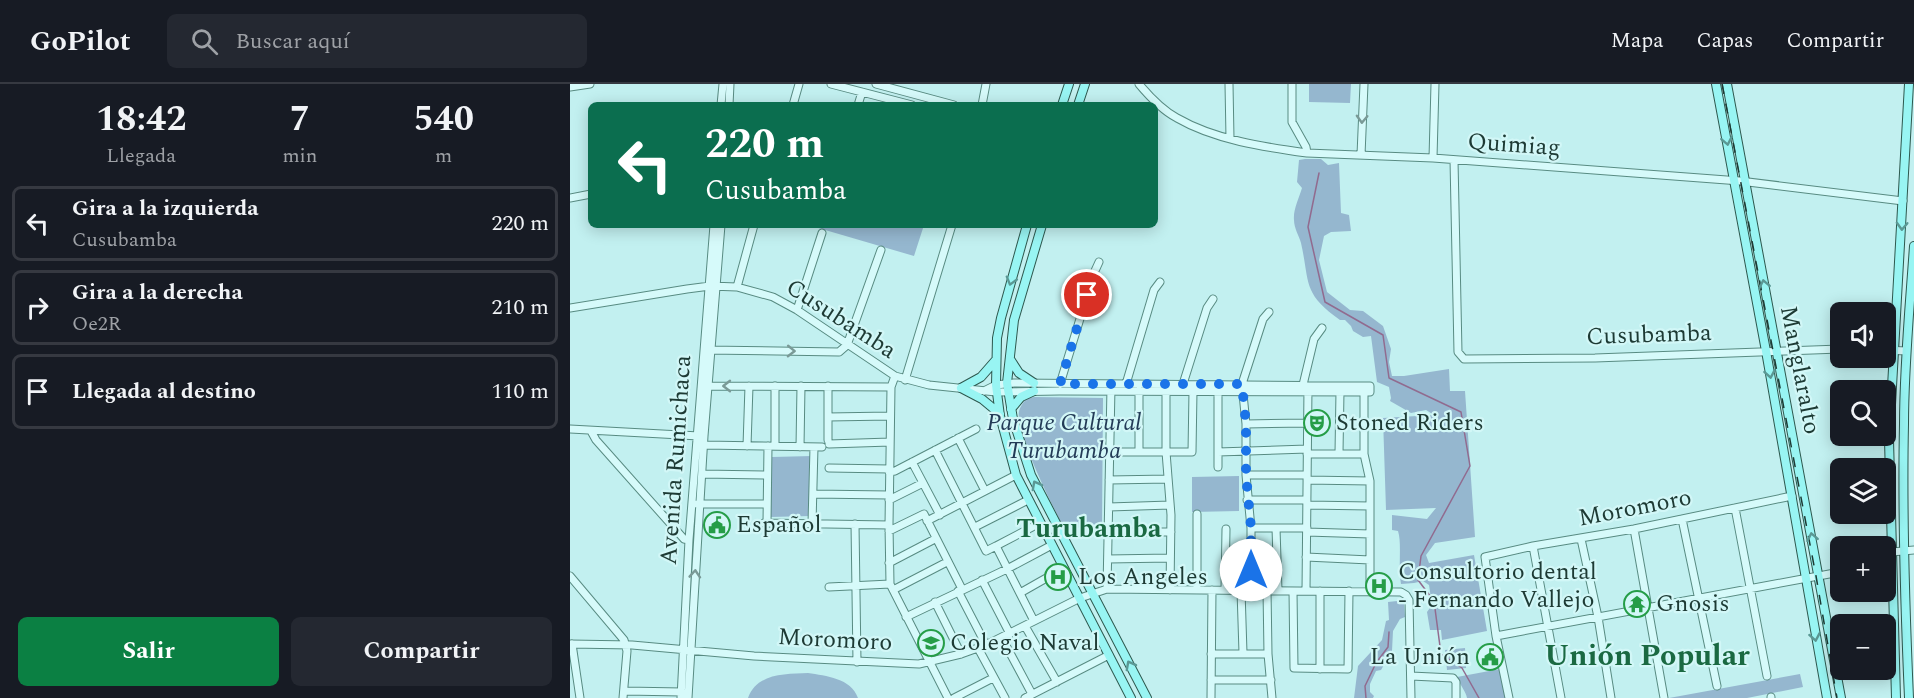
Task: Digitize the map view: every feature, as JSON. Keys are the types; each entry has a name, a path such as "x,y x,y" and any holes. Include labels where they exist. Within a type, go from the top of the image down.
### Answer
{"main road":[{"path":"1063,102 1069,84"},
{"path":"1079,102 1085,84"},
{"name":"Manglaralto","path":"1716,84 1827,698"},
{"name":"Manglaralto","path":"1726,84 1841,698"},
{"path":"1894,302 1903,201 1909,84"},
{"path":"1026,228 1000,318 995,360 1000,414 1016,475 1131,698"},
{"path":"1041,228 1014,320 1009,357 1008,387 1011,409 1018,439 1031,475 1147,698"},
{"path":"1909,698 1905,562 1909,550 1904,423 1906,351 1914,246"},
{"path":"1009,357 1019,373 1034,387 1011,409"},
{"path":"961,388 981,378 995,360"},
{"path":"1889,368 1892,536"},
{"path":"961,388 982,399 1000,414"},
{"path":"1891,602 1896,698"}],"street":[{"path":"570,87 590,84"},
{"path":"722,102 723,84"},
{"path":"729,102 730,84"},
{"path":"794,102 800,84"},
{"path":"831,84 900,102"},
{"path":"873,95 876,84 943,102"},
{"path":"983,102 986,84"},
{"name":"Quimiag","path":"1139,84 1156,102"},
{"path":"1229,84 1230,138"},
{"path":"1292,84 1292,122 1307,153"},
{"path":"1361,154 1364,84"},
{"path":"1433,159 1434,84"},
{"path":"859,102 862,92"},
{"name":"Quimiag","path":"1158,103 1176,118 1230,138 1307,153 1361,154 1734,180 1903,201"},
{"name":"Cusubamba","path":"1454,160 1458,342 1460,356 1464,359 1595,358 1830,349"},
{"path":"570,198 588,195"},
{"name":"Avenida Rumichaca","path":"713,286 714,228"},
{"name":"Avenida Rumichaca","path":"682,695 704,386 721,228"},
{"path":"737,286 753,228"},
{"path":"905,380 951,228"},
{"path":"797,310 822,233"},
{"path":"708,350 839,352 848,345 881,250"},
{"path":"1060,384 1094,273 1100,262"},
{"path":"1126,384 1154,290 1160,282"},
{"name":"Cusubamba","path":"570,308 713,286 737,286 773,297 797,310 895,376 929,385 984,391 1008,387 1111,387 1126,384 1183,384 1243,388 1370,386 1370,392 1305,388"},
{"path":"1183,384 1207,308 1213,299"},
{"path":"1251,591 1251,528 1247,500 1243,388 1263,319 1269,312"},
{"path":"1306,591 1307,423 1305,388 1314,339 1322,328"},
{"path":"1896,350 1906,351"},
{"path":"895,376 891,387 889,470 889,563 892,587 948,698"},
{"name":"Cusubamba","path":"1034,387 1060,384 1139,391 1218,391 1243,388"},
{"path":"704,386 891,387"},
{"path":"747,446 749,386"},
{"path":"775,386 765,523 855,524 889,528 940,515 1016,475"},
{"path":"800,447 801,386"},
{"path":"812,524 813,494 828,417 828,386"},
{"path":"1107,589 1111,387"},
{"path":"1139,391 1139,452"},
{"path":"1166,391 1166,452 1171,532 1170,590"},
{"path":"1110,452 1192,452 1193,391"},
{"path":"1218,391 1218,466"},
{"path":"1339,453 1340,391"},
{"path":"1364,392 1364,454 1370,481 1370,592"},
{"path":"828,417 890,416"},
{"path":"1246,424 1307,423"},
{"path":"570,429 700,436"},
{"path":"829,468 889,470 912,462 976,429"},
{"path":"591,431 596,440 684,539 689,540"},
{"name":"Avenida Rumichaca","path":"688,698 689,540 702,474 704,445 700,436"},
{"path":"958,438 985,491"},
{"path":"704,445 800,447 890,442"},
{"path":"935,450 986,551 1040,523"},
{"path":"1218,452 1247,450 1364,454"},
{"path":"912,462 940,515"},
{"path":"702,474 767,475"},
{"path":"1246,475 1370,481"},
{"path":"1109,480 1168,479"},
{"path":"813,494 889,497 923,483"},
{"name":"Moromoro","path":"1496,636 1485,557 1533,546 1634,530 1792,495"},
{"path":"975,527 1028,500"},
{"path":"1247,500 1370,506"},
{"path":"696,504 767,504"},
{"path":"1109,507 1170,505"},
{"path":"1735,508 1767,676"},
{"path":"1197,514 1197,590"},
{"path":"926,518 986,645"},
{"path":"1682,519 1717,686"},
{"path":"855,524 857,662"},
{"path":"1251,528 1370,534"},
{"path":"1276,528 1278,591"},
{"path":"1225,590 1226,529"},
{"path":"1634,530 1664,698"},
{"path":"1108,532 1171,532"},
{"path":"1581,538 1598,617 1611,698"},
{"path":"889,563 935,539"},
{"path":"906,617 1052,545"},
{"path":"996,546 1034,621"},
{"path":"1533,546 1561,698"},
{"path":"1306,557 1370,560"},
{"path":"1108,559 1170,558"},
{"path":"829,587 892,587 947,562"},
{"path":"1896,563 1905,562"},
{"path":"1020,593 1064,568"},
{"path":"1509,698 1496,636 1830,573"},
{"path":"570,576 624,640 627,651 624,694 682,695"},
{"path":"982,580 1011,634"},
{"name":"Moromoro","path":"571,644 626,645 857,662 920,664 986,645 1080,598 1107,589 1401,592 1409,600 1411,676"},
{"path":"1211,698 1212,590"},
{"path":"1241,590 1243,654"},
{"path":"1268,590 1268,654 1272,698"},
{"path":"1293,591 1294,668 1320,669 1348,669 1349,591"},
{"path":"1320,591 1320,669"},
{"path":"935,602 961,654"},
{"path":"1025,626 1057,681"},
{"path":"1002,638 1032,694"},
{"path":"571,644 580,698"},
{"path":"978,648 1005,698"},
{"path":"1025,698 1109,654"},
{"path":"1211,654 1268,654"},
{"path":"1411,698 1411,676 1453,678 1456,682 1456,698"},
{"path":"954,698 993,678"},
{"path":"1211,680 1271,680"}],"green space":[{"path":"1309,84 1351,84 1350,103 1309,102"},
{"path":"1321,159 1328,165 1339,163 1341,213 1349,215 1351,231 1331,232 1324,236 1319,260 1327,292 1350,310 1363,311 1383,326 1391,349 1389,362 1392,376 1449,369 1450,391 1465,391 1475,537 1435,543 1426,555 1429,563 1474,555 1487,631 1442,640 1441,630 1430,630 1427,612 1432,605 1429,585 1423,581 1401,584 1399,536 1398,531 1392,530 1392,515 1427,519 1436,508 1386,510 1383,418 1434,415 1426,410 1411,413 1390,401 1389,387 1377,382 1371,336 1363,337 1353,331 1345,320 1340,320 1328,311 1313,294 1307,278 1301,243 1294,220 1295,208 1302,188 1297,182 1299,160"},
{"path":"818,228 923,228 914,256"},
{"name":"Parque Cultural Turubamba","path":"1034,397 1103,398 1102,527 1064,528 1036,470 1019,421 1019,411 1022,405 1026,399"},
{"path":"812,456 811,516 770,517 772,457"},
{"path":"1239,476 1239,511 1192,512 1192,477"},
{"path":"1397,601 1404,604 1405,617 1400,619 1393,631 1392,651 1381,670 1376,671 1370,684 1370,692 1374,696 1373,698 1354,698 1358,666 1382,640 1386,621 1389,620 1388,602"},
{"path":"1465,648 1466,668 1447,670 1445,650"},
{"path":"1500,669 1505,698 1467,698 1457,677"},
{"path":"808,673 844,682 855,691 858,698 748,698 752,690 765,679 773,676"},
{"path":"1800,674 1803,687 1747,698 1669,698"}],"waterway":[{"path":"1319,173 1308,227 1325,302 1383,335 1389,378 1461,412 1470,466 1421,556 1418,580 1434,601 1441,654 1462,668 1479,698"},
{"path":"1366,698 1365,686 1376,663 1388,647 1389,632"}],"railway":[{"path":"1722,84 1816,576 1837,698"}],"place":[{"name":"Stoned Riders","path":"1317,423"},
{"name":"Español","path":"717,525"},
{"name":"Los Angeles","path":"1058,577"},
{"name":"Consultorio dental - Fernando Vallejo","path":"1379,586"},
{"name":"Gnosis","path":"1637,604"},
{"name":"Colegio Naval","path":"931,643"},
{"name":"La Unión","path":"1490,657"}],"district":[{"name":"Turubamba","path":"1089,529"},
{"name":"Unión Popular","path":"1647,656"}],"route":[{"path":"1087,295 1060,384 1242,384 1246,424 1251,570"}]}
